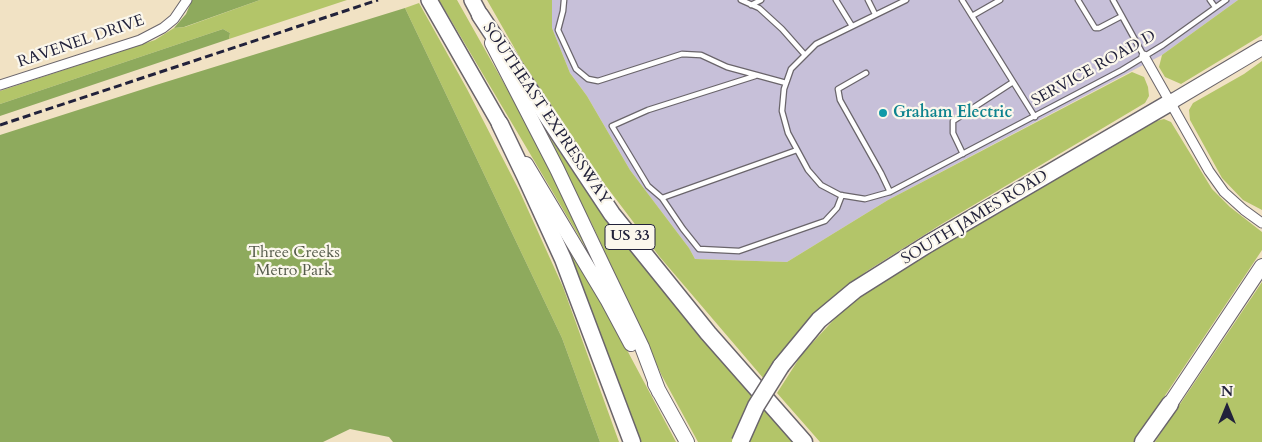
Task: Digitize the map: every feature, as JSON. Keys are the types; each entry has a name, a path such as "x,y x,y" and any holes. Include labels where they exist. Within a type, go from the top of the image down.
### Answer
{"highway":[{"path":"428,0 500,124 563,258 632,442"},
{"name":"US 33","path":"472,0 480,15"},
{"name":"SOUTHEAST EXPRESSWAY","path":"480,15 612,214 708,333 804,442"},
{"name":"SOUTH JAMES ROAD","path":"740,442 756,406 781,366 819,320 856,290 928,244 1171,102"},
{"path":"1143,442 1170,404"}],"main road":[{"path":"480,15 502,65 557,170 609,276 642,347 659,392"},
{"name":"SOUTH JAMES ROAD","path":"1171,102 1262,48"},
{"path":"500,124 552,206 608,301 634,351 687,442"},
{"path":"1148,442 1170,404 1262,266"}],"street":[{"name":"RAVENEL DRIVE","path":"0,85 152,35 174,19 187,0"},
{"path":"1144,56 1224,192 1262,223"}],"lane":[{"path":"564,0 558,30 576,69 588,79 598,81 682,54 701,55 728,67 786,83"},
{"path":"741,0 759,8 782,29 805,55"},
{"path":"751,5 761,0"},
{"path":"836,0 852,26"},
{"path":"868,0 875,14"},
{"path":"756,75 648,110 612,126 648,186 662,198 683,230 700,249 739,251 825,221 837,208 842,195 822,185 808,170 788,133 782,111 784,89 791,69 816,44 906,0"},
{"path":"962,0 1035,117"},
{"path":"972,16 1000,0"},
{"path":"1078,0 1095,28 1099,28 1122,16"},
{"path":"1113,0 1144,56"},
{"path":"1210,0 1215,7"},
{"name":"SERVICE ROAD D","path":"842,195 865,199 890,192 1122,70 1163,45 1226,0"},
{"path":"866,73 838,89 840,100 890,192"},
{"path":"963,154 952,133 953,121 1013,82"},
{"path":"662,198 797,150"}],"shaded area":[{"path":"552,0 1238,0 1162,55 888,200 787,262 695,259 689,248 630,170 587,96 570,73 552,28"}],"green space":[{"path":"192,0 260,0 184,27 174,28 186,14"},
{"path":"260,0 347,0 229,39 230,33 223,29 0,104 0,91 155,40 174,28 185,27"},
{"path":"439,0 457,0 546,158 590,255"},
{"path":"487,0 552,0 552,28 570,73 587,96 630,170 689,248 695,259 787,262 888,200 1132,72 1144,77 1149,96 1145,103 940,225 867,271 811,317 764,379 659,256 600,178 523,63"},
{"path":"1238,0 1262,0 1262,35 1181,84 1165,77 1159,67 1162,55"},
{"path":"419,3 467,89 519,190 563,287 619,442 600,442 562,338 405,8"},
{"name":"Three Creeks Metro Park","path":"405,8 562,338 600,442 393,442 389,437 350,429 323,442 0,442 0,135"},
{"path":"223,29 230,33 229,39 0,116 0,104"},
{"path":"1262,61 1262,210 1243,200 1222,178 1190,120 1189,110 1193,103 1244,74"},
{"path":"1164,119 1171,122 1212,189 1230,207 1262,232 1262,250 1134,442 820,442 777,393 802,354 841,312 869,290 991,213 1156,121"},
{"path":"546,132 589,195 644,266 793,442 698,442 662,376 591,222 543,134"},
{"path":"563,237 603,305 676,442 641,442 561,238"},
{"path":"1262,282 1262,442 1155,442 1168,422"}],"railway":[{"path":"0,125 378,0"}],"place":[{"name":"Graham Electric","path":"883,113"}]}
